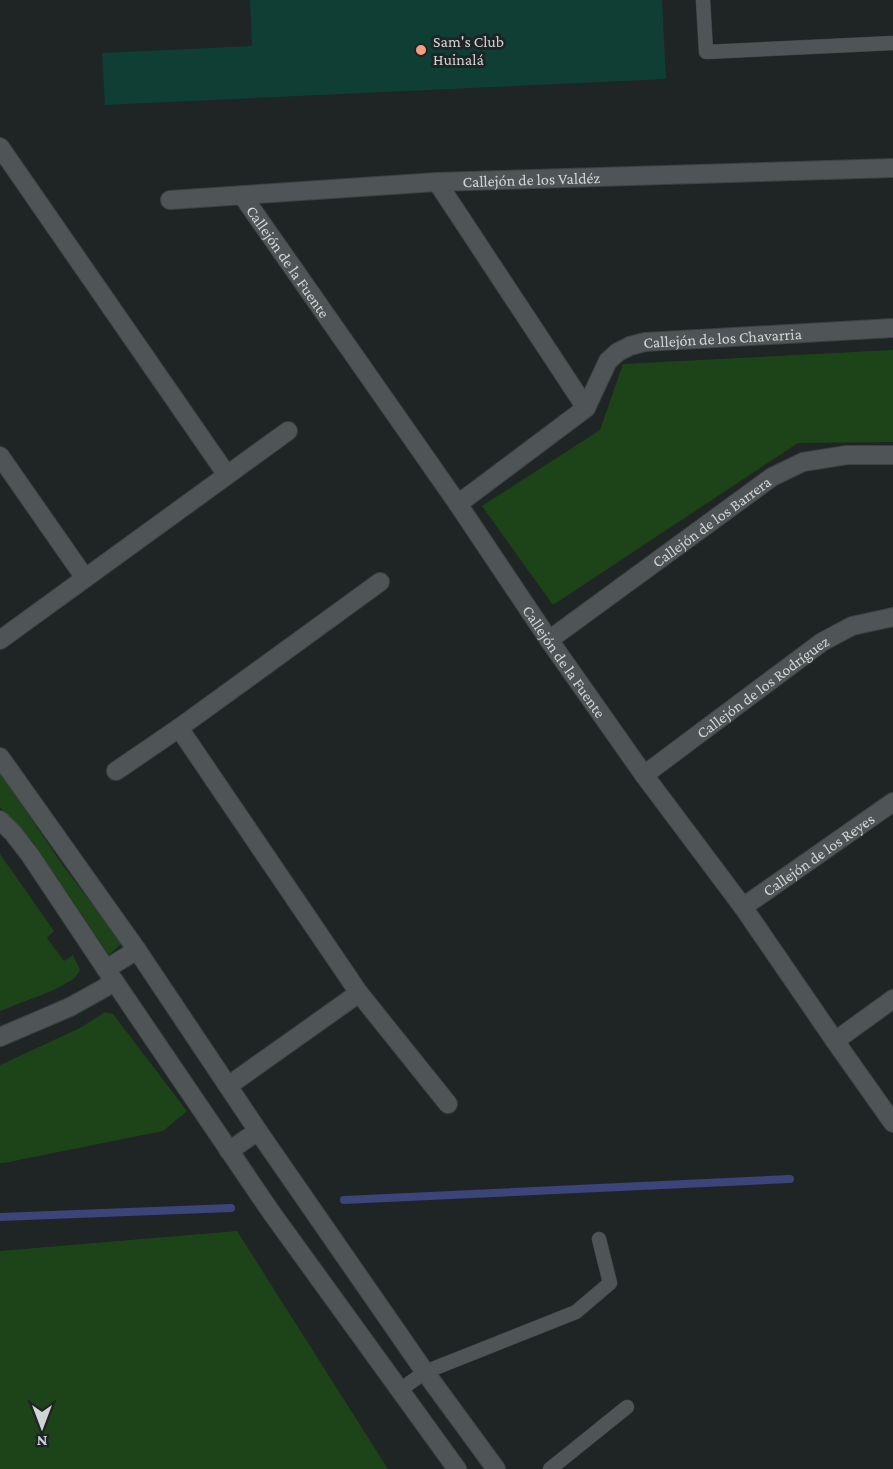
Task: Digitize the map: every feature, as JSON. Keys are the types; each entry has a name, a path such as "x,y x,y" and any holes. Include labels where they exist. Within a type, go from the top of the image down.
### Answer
{"street":[{"path":"0,147 227,475"},
{"name":"Callejón de los Valdéz","path":"171,200 437,182 893,168"},
{"path":"437,182 586,408"},
{"name":"Callejón de la Fuente","path":"243,195 459,504 549,640 644,775 743,907 893,1123"},
{"name":"Callejón de los Chavarria","path":"459,504 586,408 608,361 618,352 630,346 645,342 893,328"},
{"path":"0,640 288,431"},
{"name":"Callejón de los Barrera","path":"549,640 772,477 803,462 847,455 893,455"},
{"path":"0,456 85,579"},
{"path":"116,771 380,582"},
{"name":"Callejón de los Rodríguez","path":"644,775 822,642 852,626 893,616"},
{"path":"179,728 359,993 448,1104"},
{"path":"0,757 137,950 258,1131 425,1372 496,1469"},
{"name":"Callejón de los Reyes","path":"743,907 893,802"},
{"path":"0,820 30,855 271,1212 458,1469"},
{"path":"0,1037 70,1007 110,976 137,950"},
{"path":"228,1086 359,993"},
{"path":"835,1041 893,999"},
{"path":"230,1151 258,1131"}],"lane":[{"path":"703,0 706,52 893,43"},
{"path":"400,1390 425,1372 576,1312 610,1283 599,1239"},
{"path":"550,1469 627,1407"}],"green space":[{"path":"893,350 893,442 798,443 553,605 482,506 600,430 623,364"},
{"path":"0,773 64,867 122,943 109,955 33,842 0,807"},
{"path":"0,854 54,931 47,938 64,961 73,955 80,970 75,978 54,990 0,1011"},
{"path":"105,1012 113,1014 187,1111 163,1131 0,1163 0,1065 80,1028"},
{"path":"237,1231 388,1469 0,1469 0,1251"}],"building":[{"name":"Sam's Club Huinalá","path":"250,0 662,0 666,79 105,105 102,53 252,46"}],"waterway":[{"path":"344,1200 790,1179"},
{"path":"0,1217 231,1208"}],"place":[{"name":"Sam's Club Huinalá","path":"421,50"}]}
